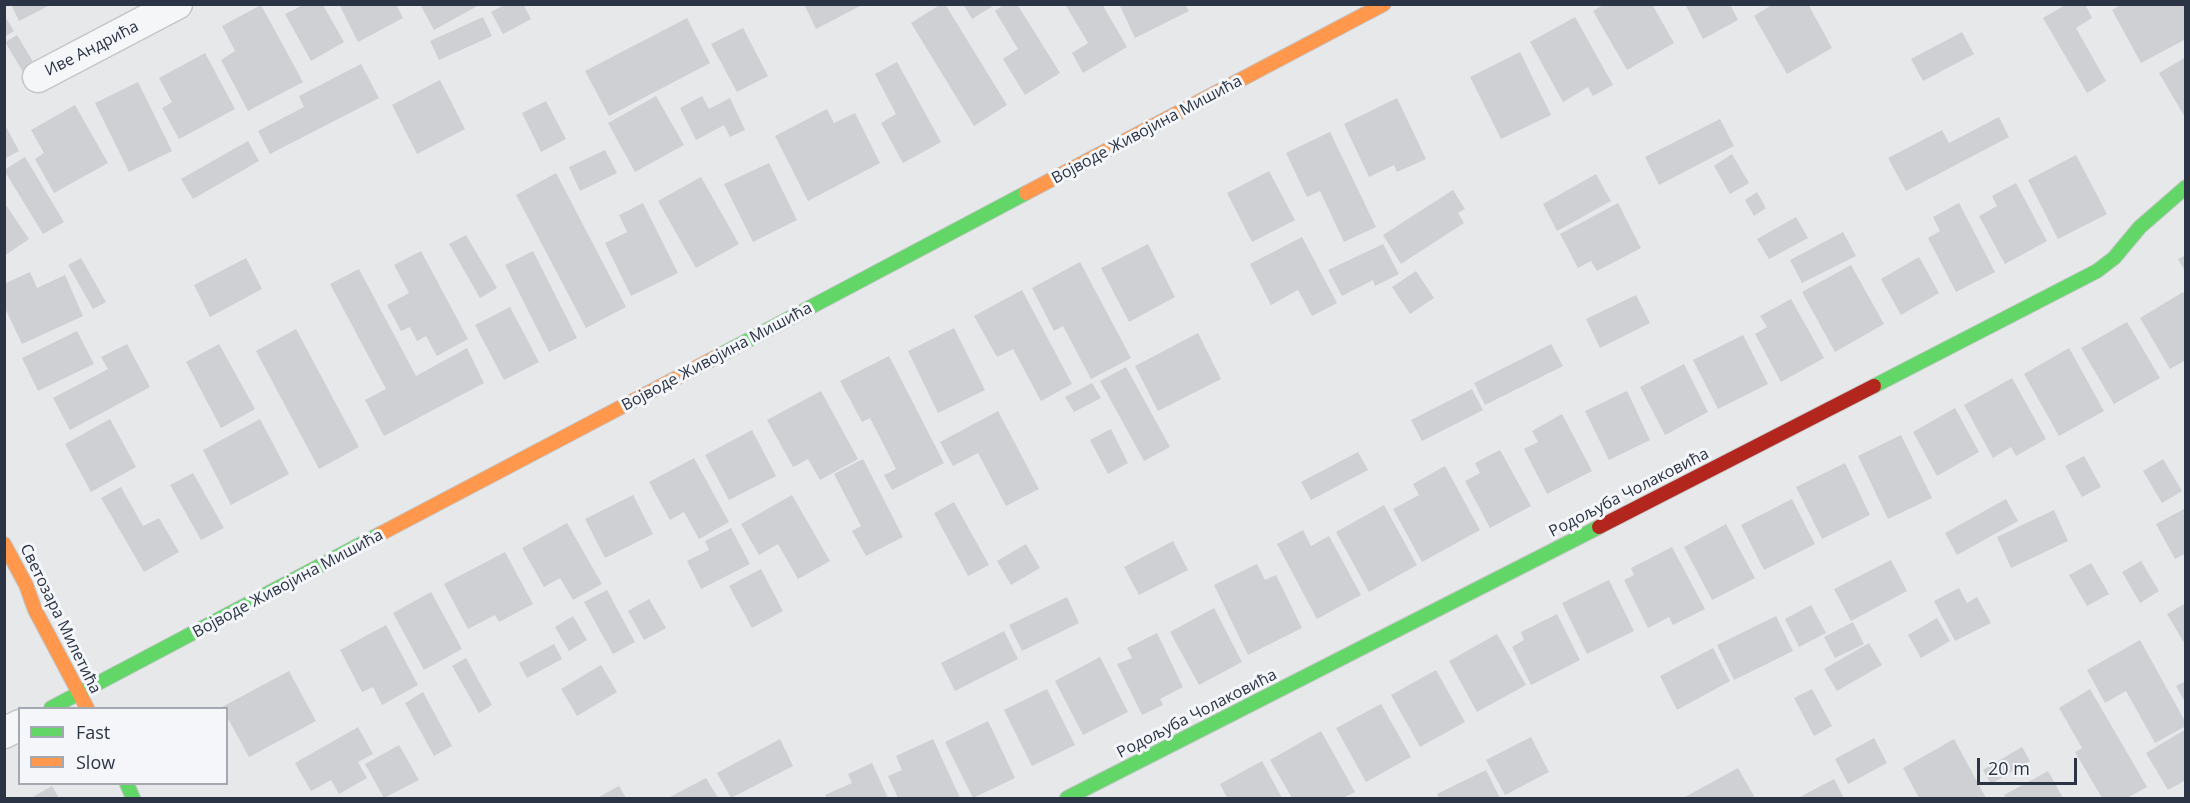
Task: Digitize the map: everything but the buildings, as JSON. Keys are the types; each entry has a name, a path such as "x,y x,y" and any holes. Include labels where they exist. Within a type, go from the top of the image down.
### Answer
{"street":[{"name":"Иве Андрића","path":"38,77 177,4"},
{"name":"Војводе Живојина Мишића","path":"53,707 1384,4"},
{"name":"Родољуба Чолаковића","path":"1067,798 2073,285 2114,258 2140,227 2186,187"},
{"name":"Светозара Милетића","path":"4,544 26,585 35,610 86,707"},
{"path":"4,733 18,726"}],"traffic: fast":[{"path":"1874,386 2097,271 2114,258 2140,227 2186,187"},
{"path":"722,354 1026,193"},
{"path":"1067,798 1599,527"},
{"path":"53,707 380,534"},
{"path":"127,785 133,798"}],"traffic: slow":[{"path":"1026,193 1384,4"},
{"path":"380,534 722,354"},
{"path":"4,544 26,585 35,610 86,707"}],"traffic: jam":[{"path":"1599,527 1874,386"}]}
